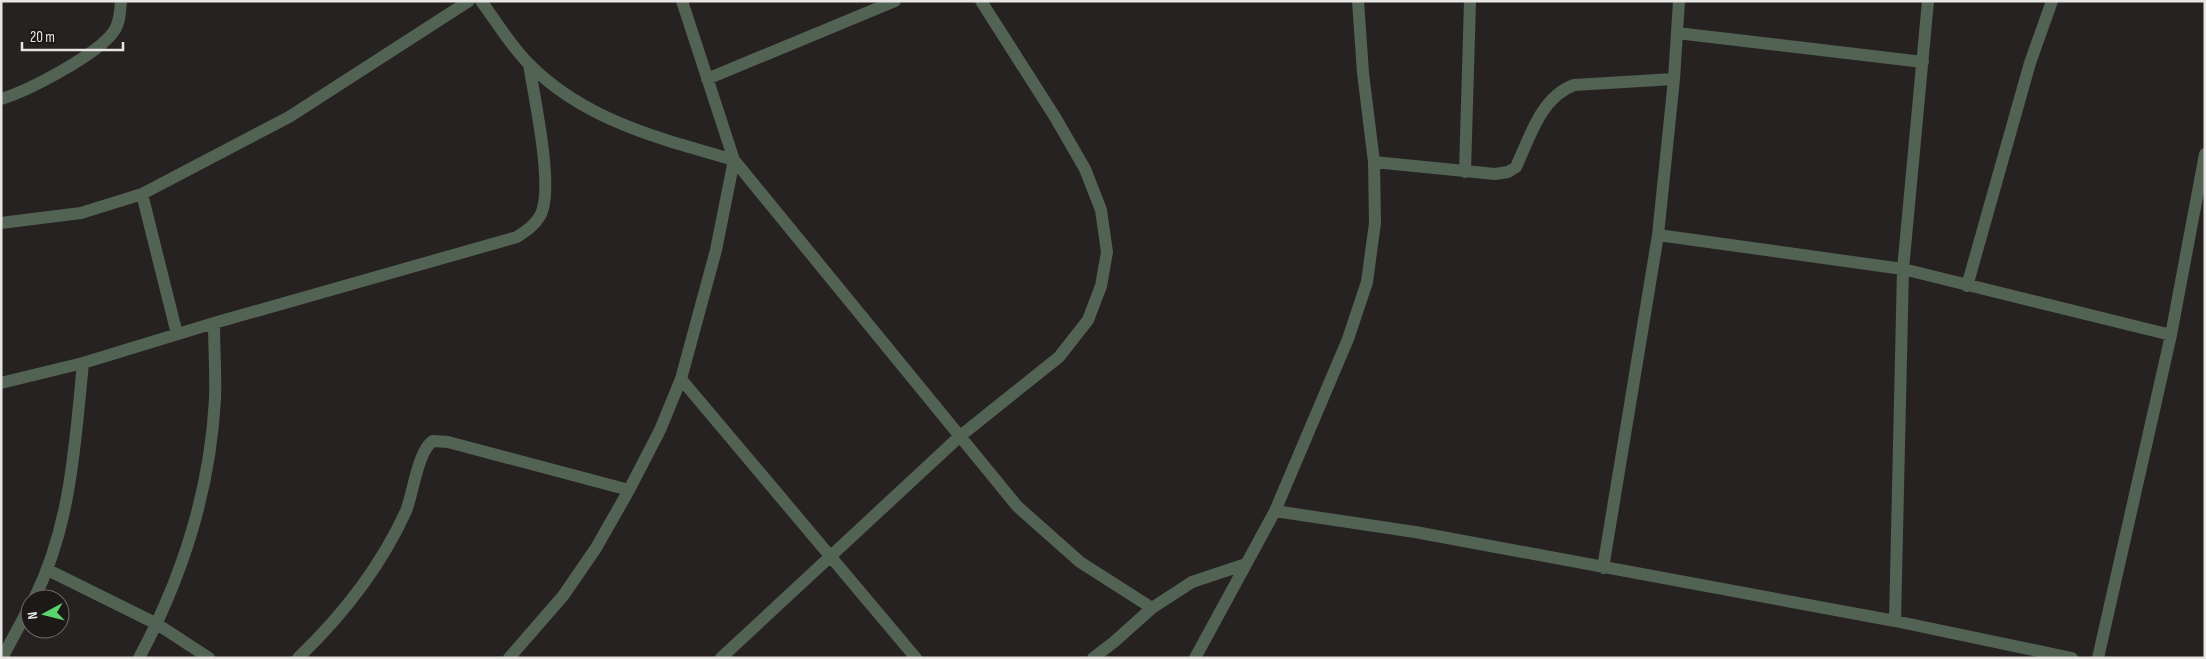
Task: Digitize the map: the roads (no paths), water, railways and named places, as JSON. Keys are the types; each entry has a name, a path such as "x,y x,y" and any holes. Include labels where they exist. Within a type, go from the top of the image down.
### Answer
{"street":[{"path":"1,99 18,94 48,80 104,43 119,23 121,1"},
{"path":"1,223 81,213 142,194 289,116 469,1"},
{"path":"481,1 529,64 561,92 624,127 734,160"},
{"path":"682,1 734,160 959,437 1018,506 1056,542 1108,582 1152,608"},
{"path":"707,79 895,1"},
{"path":"721,658 959,437 1059,357 1088,320 1101,286 1107,252 1101,210 1086,169 981,1"},
{"path":"1195,658 1275,510 1348,339 1367,282 1375,223 1374,162 1363,73 1358,1"},
{"path":"1465,172 1470,1"},
{"path":"1603,568 1658,235 1674,79 1679,1"},
{"path":"1895,621 1903,269 1928,1"},
{"path":"1966,286 2027,72 2052,1"},
{"path":"1677,34 1923,62"},
{"path":"1,383 83,363 214,323 517,237 530,228 540,217 544,207 545,185 529,64"},
{"path":"1374,162 1465,172 1495,174 1508,172 1516,167 1544,109 1561,90 1574,85 1674,79"},
{"path":"2098,658 2171,335 2205,154"},
{"path":"509,658 563,596 596,548 660,430 681,379 716,250 734,160"},
{"path":"142,194 177,334"},
{"path":"1658,235 1903,269 2171,335"},
{"path":"139,658 176,581 197,516 208,458 215,399 214,323"},
{"path":"39,589 48,570 61,530 68,493 83,363"},
{"path":"681,379 916,658"},
{"path":"298,658 334,620 371,573 392,541 407,508 426,449 433,441 448,442 629,490"},
{"path":"1275,510 1415,532 1895,621 2072,658"},
{"path":"1093,658 1152,608 1192,582 1246,564"},
{"path":"48,570 157,624 209,658"},
{"path":"2,658 20,625"}]}
